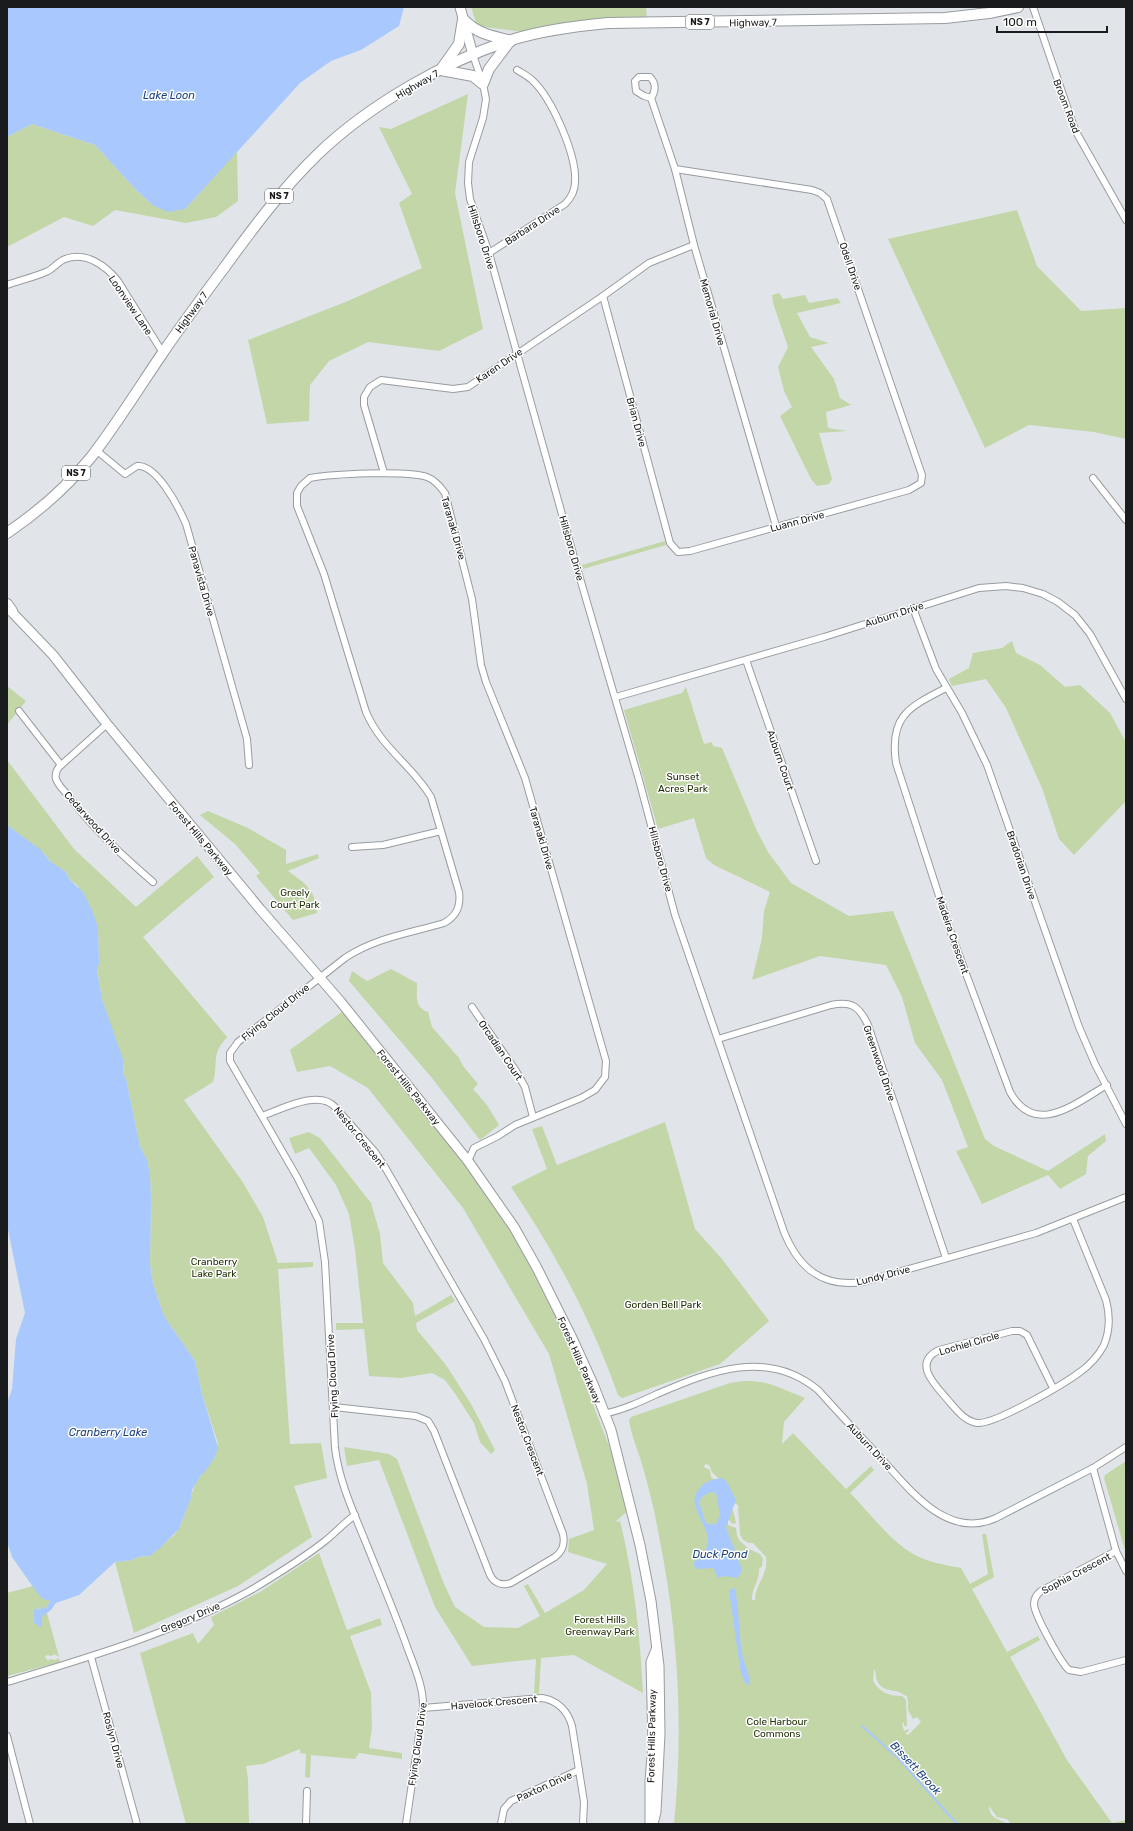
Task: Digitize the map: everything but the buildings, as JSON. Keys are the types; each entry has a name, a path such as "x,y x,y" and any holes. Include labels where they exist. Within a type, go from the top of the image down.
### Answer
{"main road":[{"path":"460,7 473,55"},
{"name":"Highway 7","path":"7,533 36,512 80,470 96,450 163,353 266,210 319,154 346,130 376,108 441,70 511,40 574,26 608,23 945,18 989,13 1018,7"},
{"path":"463,19 473,29 483,34 511,40 489,69 483,84 473,76 441,70 459,44 463,19"},
{"name":"Forest Hills Parkway","path":"8,608 53,655 107,724 260,909 319,977 468,1161 514,1227 537,1268 590,1378 603,1414 611,1430 623,1472 640,1545 651,1601 659,1666 660,1734 656,1812 653,1824"},
{"name":"Forest Hills Parkway","path":"650,1824 649,1788 652,1744 650,1662 656,1650"}],"street":[{"name":"Broom Road","path":"1032,7 1075,130 1124,213 1126,220"},
{"name":"Hillsboro Drive","path":"473,55 485,91 486,107 470,157 468,183 470,199 489,253 616,697 675,915 718,1039"},
{"name":"Barbara Drive","path":"489,253 565,204 571,197 575,186 575,174 570,148 558,120 538,87 533,81 517,70"},
{"name":"Memorial Drive","path":"651,98 675,169 694,245 776,526"},
{"name":"Odell Drive","path":"675,169 812,190 820,193 827,199 922,475 922,483"},
{"name":"Karen Drive","path":"384,473 364,405 364,397 370,387 381,380 444,389 462,389 474,383 603,296 649,263 694,245"},
{"name":"Loonview Lane","path":"7,285 45,272 55,267 64,259 75,257 89,258 112,274 118,281 163,353"},
{"name":"Brian Drive","path":"603,296 672,547"},
{"name":"Panavista Drive","path":"96,450 125,474 137,466 146,467 170,492 179,509 186,524 247,739 250,765"},
{"name":"Taranaki Drive","path":"319,977 362,947 444,923 453,917 459,905 460,897 434,805 424,786 382,741 370,721 355,678 324,574 297,504 297,493 300,486 310,478 384,473 426,477 437,483 446,496 472,600 481,665 486,682 525,778 606,1061 605,1077 596,1090 581,1098 533,1117 474,1148 468,1161"},
{"path":"1092,478 1126,520"},
{"name":"Luann Drive","path":"672,547 678,552 690,552 776,526 909,490 922,483"},
{"name":"Auburn Drive","path":"616,697 746,660 913,608 990,586 1017,587 1044,594 1067,608 1086,628 1126,699"},
{"name":"Bradorian Drive","path":"913,608 925,645 946,688 962,713 987,765 1079,1027 1095,1064 1126,1124"},
{"name":"Auburn Court","path":"746,660 816,861"},
{"name":"Madeira Crescent","path":"946,688 915,704 904,715 898,724 894,736 895,758 898,775 952,936 1010,1092 1019,1105 1034,1113 1048,1115 1058,1113 1107,1085"},
{"path":"19,711 60,765 107,724"},
{"name":"Cedarwood Drive","path":"60,765 56,771 56,779 72,802 123,856 154,882"},
{"path":"352,846 383,845 441,831"},
{"name":"Flying Cloud Drive","path":"319,977 238,1042 230,1053 232,1067 303,1188 319,1221 325,1262 336,1458 354,1515 396,1616 423,1695 423,1708 406,1824"},
{"name":"Greenwood Drive","path":"718,1039 831,1005 849,1004 860,1010 868,1025 946,1258"},
{"name":"Orcadian Court","path":"472,1007 516,1071 525,1087 533,1117"},
{"name":"Lundy Drive","path":"718,1039 784,1232 792,1251 811,1272 831,1280 852,1283 946,1258 1036,1232 1073,1219 1126,1197"},
{"name":"Nestor Crescent","path":"262,1116 311,1099 322,1099 334,1105 375,1152 484,1339 505,1381 563,1534 564,1544 561,1552 509,1584 504,1585 496,1582 490,1575 434,1431 428,1421 416,1416 334,1407"},
{"name":"Lochiel Circle","path":"1053,1388 1027,1335 1019,1330 939,1350 932,1355 927,1366 930,1380 967,1419 977,1423 990,1421 1053,1388 1080,1372 1098,1354 1104,1344 1109,1320 1106,1300 1073,1219"},
{"name":"Auburn Drive","path":"603,1414 618,1411 681,1384 721,1370 749,1366 777,1369 802,1379 818,1390 924,1503 949,1518 968,1523 982,1523 994,1519 1093,1468 1126,1447"},
{"path":"1093,1468 1116,1551 1126,1571"},
{"name":"Gregory Drive","path":"7,1682 91,1657 201,1614 252,1589 320,1544 354,1515"},
{"name":"Sophia Crescent","path":"1116,1551 1041,1591 1035,1597 1034,1606 1037,1615 1060,1659 1071,1671 1082,1672 1126,1660"},
{"name":"Roslyn Drive","path":"91,1657 136,1824"},
{"name":"Havelock Crescent","path":"423,1708 536,1698 549,1700 560,1706 569,1717 572,1726 584,1802 583,1824"},
{"path":"7,1736 30,1824"},
{"name":"Paxton Drive","path":"501,1824 504,1809 511,1801 579,1770"},
{"path":"306,1824 307,1791"}],"green space":[{"path":"471,7 646,7 647,22 530,33 477,26"},
{"path":"468,94 455,193 483,329 439,351 368,342 329,361 310,385 309,421 267,424 248,340 348,301 422,268 399,203 412,194 379,127 391,129"},
{"path":"32,124 95,145 137,191 154,206 185,209 237,151 238,201 216,217 186,223 115,210 93,226 64,217 7,247 7,137"},
{"path":"1017,210 1037,266 1081,311 1126,308 1126,439 1094,432 1029,425 985,448 888,239"},
{"path":"779,293 783,299 805,295 809,303 837,298 841,303 797,313 810,337 829,343 811,347 834,379 840,398 851,405 826,412 828,428 847,431 819,433 832,479 829,484 817,486 811,479 780,416 792,407 784,391 778,367 788,347 773,303 772,295"},
{"path":"665,541 666,545 583,569 582,565"},
{"path":"1012,641 1016,653 1040,665 1065,687 1080,685 1110,713 1126,742 1126,801 1074,855 1059,839 1042,788 1006,708 986,679 952,686 949,679 969,668 973,653 1002,648"},
{"path":"7,686 26,701 7,725"},
{"name":"Sunset Acres Park","path":"686,687 704,744 712,742 713,746 722,748 757,831 768,852 791,883 849,916 893,911 985,1139 994,1146 1048,1171 1105,1134 1106,1141 1088,1156 1086,1174 1060,1189 1048,1175 982,1204 956,1151 968,1147 942,1080 915,1043 902,997 886,965 820,956 752,980 762,938 764,911 770,892 714,865 706,858 694,818 658,829 624,710 682,693"},
{"name":"Cranberry Lake Park","path":"7,760 74,849 136,907 197,856 214,877 143,937 227,1037 218,1049 213,1082 184,1100 242,1181 263,1217 278,1263 313,1262 313,1267 278,1269 290,1444 321,1443 327,1478 294,1486 312,1537 238,1586 134,1633 115,1562 150,1556 174,1535 180,1527 196,1482 215,1457 218,1443 202,1394 195,1361 163,1314 153,1283 150,1265 150,1175 147,1160 140,1146 126,1079 123,1074 124,1066 102,999 97,969 99,963 98,928 78,886 69,879 66,872 50,861 43,852 7,825"},
{"name":"Greely Court Park","path":"208,811 248,828 286,850 286,864 318,854 319,858 288,871 309,888 314,898 317,913 293,920 256,876 260,873 235,844 200,815"},
{"path":"391,969 417,983 418,1004 428,1012 432,1027 459,1058 463,1066 478,1084 473,1089 487,1105 499,1125 480,1140 432,1078 349,981 352,971 367,981"},
{"name":"Forest Hills Greenway Park","path":"343,1011 438,1127 504,1217 557,1311 616,1464 629,1510 615,1522 620,1521 633,1585 643,1693 574,1655 541,1658 539,1694 534,1693 536,1659 472,1666 435,1607 379,1460 347,1466 344,1447 389,1454 397,1459 444,1584 455,1607 484,1627 518,1628 540,1616 524,1586 528,1584 545,1613 584,1590 607,1564 568,1552 569,1539 594,1530 587,1484 549,1354 463,1208 368,1088 330,1066 297,1072 290,1050"},
{"name":"Gorden Bell Park","path":"665,1122 695,1229 722,1259 769,1321 720,1364 622,1398 618,1395 608,1367 571,1288 543,1237 511,1187 547,1169 532,1129 542,1126 557,1165"},
{"path":"309,1132 320,1138 371,1203 380,1234 383,1263 413,1303 415,1316 451,1295 455,1301 416,1323 417,1330 446,1365 471,1404 495,1450 491,1454 480,1442 474,1423 445,1380 432,1373 401,1378 369,1376 364,1329 336,1330 336,1323 363,1323 355,1249 349,1214 336,1185 309,1148 295,1154 289,1138"},
{"name":"Cole Harbour Commons","path":"743,1381 761,1382 805,1398 784,1422 782,1444 793,1433 846,1489 871,1466 874,1470 850,1493 888,1534 913,1554 930,1561 961,1568 970,1584 988,1574 982,1534 986,1534 994,1577 972,1589 1007,1652 1038,1636 1040,1640 1010,1657 1067,1760 1112,1823 1126,1820 1126,1824 1011,1824 1007,1819 997,1817 989,1806 989,1810 993,1816 1007,1824 674,1824 679,1751 679,1714 670,1604 655,1514 629,1420 631,1417 730,1383","holes":["705,1464 709,1465 712,1472 718,1478 734,1503 738,1505 740,1534 743,1540 753,1543 766,1557 766,1569 757,1589 755,1600 752,1600 752,1596 763,1559 760,1554 749,1549 740,1541 737,1536 736,1528 728,1525 728,1519 733,1524 736,1523 733,1510 728,1497 716,1481 711,1477 710,1470 704,1467","874,1669 881,1687 907,1696 908,1710 913,1719 917,1717 921,1722 908,1735 905,1733 908,1732 909,1729 904,1731 902,1724 904,1722 904,1726 907,1726 906,1700 902,1696 888,1694 878,1688 873,1680"]},
{"path":"1126,1461 1126,1554 1104,1478 1105,1475"},
{"path":"319,1553 347,1630 380,1618 382,1625 350,1636 371,1693 372,1728 369,1748 402,1753 402,1759 359,1753 355,1759 311,1755 310,1778 305,1777 306,1754 300,1753 300,1749 263,1764 246,1766 248,1779 249,1824 186,1824 140,1653 193,1633 198,1644 214,1625 211,1617 260,1592"},
{"path":"33,1586 39,1595 50,1601 46,1610 43,1606 40,1610 37,1608 34,1611 34,1623 42,1627 41,1618 47,1613 59,1657 54,1654 52,1656 47,1655 45,1657 48,1661 50,1659 55,1660 59,1658 60,1662 7,1676 7,1593"}],"water":[{"name":"Lake Loon","path":"7,7 404,7 399,26 361,50 331,61 300,83 185,209 168,212 154,206 137,191 95,145 32,124 7,137"},
{"name":"Cranberry Lake","path":"7,825 41,850 50,861 66,872 69,879 83,892 98,927 99,963 97,970 102,999 124,1062 123,1074 126,1079 140,1146 147,1160 150,1175 150,1265 153,1283 163,1314 195,1361 202,1394 218,1447 215,1457 192,1490 191,1498 179,1529 150,1556 115,1562 79,1595 56,1603 51,1610 42,1617 42,1628 34,1623 34,1610 36,1608 40,1610 43,1606 46,1609 50,1601 43,1599 38,1594 12,1557 7,1542 7,1403 12,1389 16,1339 25,1313 7,1225"},
{"name":"Duck Pond","path":"722,1478 727,1482 736,1500 726,1527 741,1567 741,1573 737,1578 724,1576 718,1578 713,1568 697,1569 694,1566 694,1562 703,1554 708,1542 705,1528 696,1507 696,1494 705,1484","holes":["711,1492 716,1493 720,1515 716,1524 708,1524 705,1521 699,1502 703,1496"]},
{"path":"735,1588 742,1653 750,1686 744,1682 740,1668 729,1590"}],"waterway":[{"name":"Bissett Brook","path":"862,1726 899,1759 957,1824"}]}
